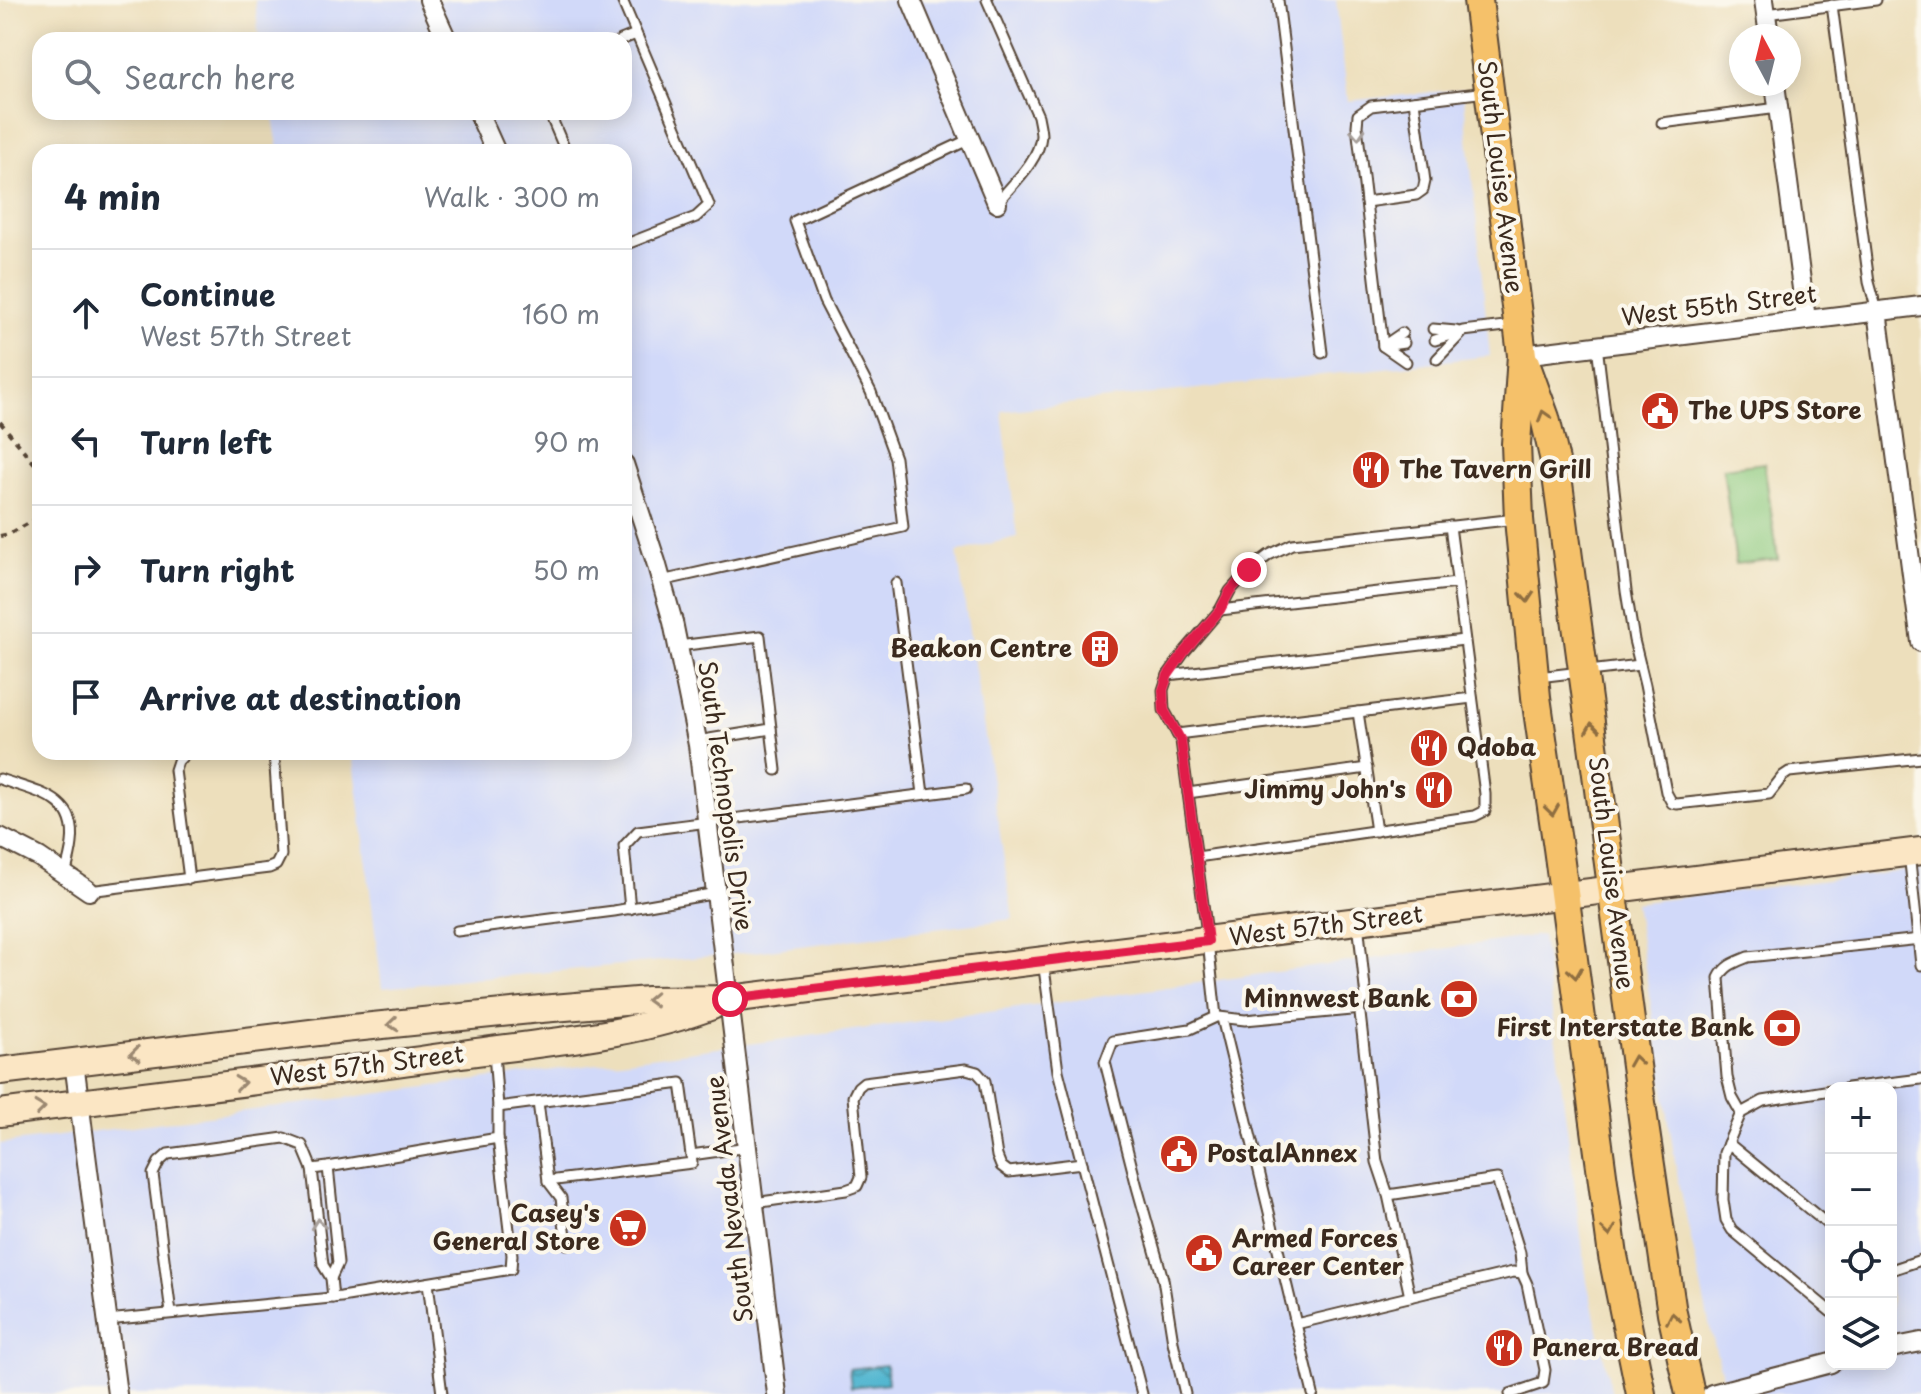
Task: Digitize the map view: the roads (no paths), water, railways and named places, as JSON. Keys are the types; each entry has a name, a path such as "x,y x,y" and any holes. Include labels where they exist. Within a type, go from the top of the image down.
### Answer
{"main road":[{"name":"South Louise Avenue","path":"1478,0 1522,355 1516,444 1519,519 1534,678 1613,1256 1641,1394"},
{"name":"South Louise Avenue","path":"1522,355 1545,418 1555,461 1670,1298 1690,1394"},
{"name":"West 57th Street","path":"0,1071 343,1029 541,1009 648,1000 730,999 1915,852"},
{"name":"West 57th Street","path":"0,1113 607,1034 679,1019 730,999"}],"street":[{"path":"429,0 443,32"},
{"path":"911,0 997,203"},
{"path":"1776,96 1806,319"},
{"path":"482,120 492,144"},
{"name":"West 55th Street","path":"1522,355 1921,306"},
{"path":"1877,311 1921,642"},
{"name":"South Technopolis Drive","path":"632,489 678,646 697,741 730,999"},
{"path":"0,837 39,857 89,891"},
{"name":"South Nevada Avenue","path":"730,999 777,1394"},
{"path":"74,1062 117,1394"},
{"path":"1897,1347 1921,1342"},
{"path":"1712,1394 1825,1365"}],"lane":[{"path":"622,0 709,205 696,217 632,242"},
{"path":"987,0 1038,116 1041,134 1038,148 1028,164 997,203"},
{"path":"1278,0 1322,353"},
{"path":"1765,7 1876,0"},
{"path":"1832,5 1869,282 1877,311"},
{"path":"632,36 636,34"},
{"path":"1383,346 1358,115 1371,106 1489,92"},
{"path":"1366,202 1416,195 1423,190 1425,181 1414,101"},
{"path":"1662,123 1778,108"},
{"path":"552,120 563,144"},
{"path":"661,581 903,527 895,458 871,392 824,301 795,221 970,139"},
{"path":"1463,331 1435,344 1463,331 1518,324"},
{"path":"1597,345 1626,591 1668,799 1677,804 1769,794 1789,772 1921,758"},
{"path":"1383,346 1404,348 1383,346"},
{"path":"1313,1394 1219,1017 1181,741 1164,710 1163,690 1168,675 1220,610 1230,591 1249,570 1269,555 1292,544 1519,519"},
{"path":"1197,857 1475,816 1485,811 1450,526"},
{"path":"896,583 923,794"},
{"path":"1220,610 1457,583"},
{"path":"678,646 760,636 776,770"},
{"path":"1168,675 1464,640"},
{"path":"1534,678 1640,665"},
{"path":"1177,734 1472,698"},
{"path":"1358,712 1376,831"},
{"path":"697,741 771,729"},
{"path":"179,760 175,770 189,879"},
{"path":"89,891 276,865 281,855 275,760"},
{"path":"1188,793 1367,768"},
{"path":"0,779 55,799 65,807 71,818 73,842 65,875"},
{"path":"630,909 624,846 638,831 966,789"},
{"path":"1915,852 1921,965"},
{"path":"457,931 630,909 717,893"},
{"path":"1185,1394 1163,1279 1105,1062 1113,1041 1190,1029 1219,1017 1245,1020 1352,1010 1366,998 1358,922"},
{"path":"1741,1113 1732,1097 1727,1077 1719,978 1723,970 1748,957 1919,939"},
{"path":"1043,961 1058,1071 1141,1393"},
{"path":"1359,1005 1377,1162 1388,1195 1410,1297"},
{"path":"107,1320 333,1298 511,1269 498,1138 494,1049"},
{"path":"754,1203 857,1186 861,1177 853,1097 864,1082 966,1069 977,1072 985,1081 1001,1166 1009,1172 1082,1163"},
{"path":"1896,1082 1921,1079"},
{"path":"498,1107 609,1097 681,1083 692,1163 548,1181"},
{"path":"1825,1091 1763,1101 1741,1113 1724,1153 1723,1200 1726,1220 1732,1230 1825,1307"},
{"path":"538,1102 548,1181 561,1198 567,1244"},
{"path":"171,1313 153,1174 159,1162 168,1154 284,1138 302,1145 312,1169 323,1265 331,1278 333,1298"},
{"path":"312,1169 498,1138"},
{"path":"1728,1143 1830,1226"},
{"path":"691,1155 748,1147"},
{"path":"648,1155 650,1168"},
{"path":"617,1159 618,1172"},
{"path":"583,1163 585,1176"},
{"path":"328,1167 338,1263 331,1278"},
{"path":"1388,1195 1497,1179 1520,1253 1545,1370 1543,1383 1510,1394"},
{"path":"1897,1268 1921,1260"},
{"path":"1296,1324 1513,1272 1522,1273"},
{"path":"428,1283 442,1394"}],"water":[{"path":"886,1365 888,1383 851,1387 849,1369"}],"place":[{"name":"The UPS Store","path":"1660,411"},
{"name":"The Tavern Grill","path":"1371,470"},
{"name":"Beakon Centre","path":"1100,649"},
{"name":"Qdoba","path":"1429,748"},
{"name":"Jimmy John's","path":"1434,790"},
{"name":"Minnwest Bank","path":"1459,999"},
{"name":"First Interstate Bank","path":"1782,1028"},
{"name":"PostalAnnex","path":"1179,1154"},
{"name":"Casey's General Store","path":"628,1228"},
{"name":"Armed Forces Career Center","path":"1204,1253"},
{"name":"Panera Bread","path":"1504,1348"}]}
